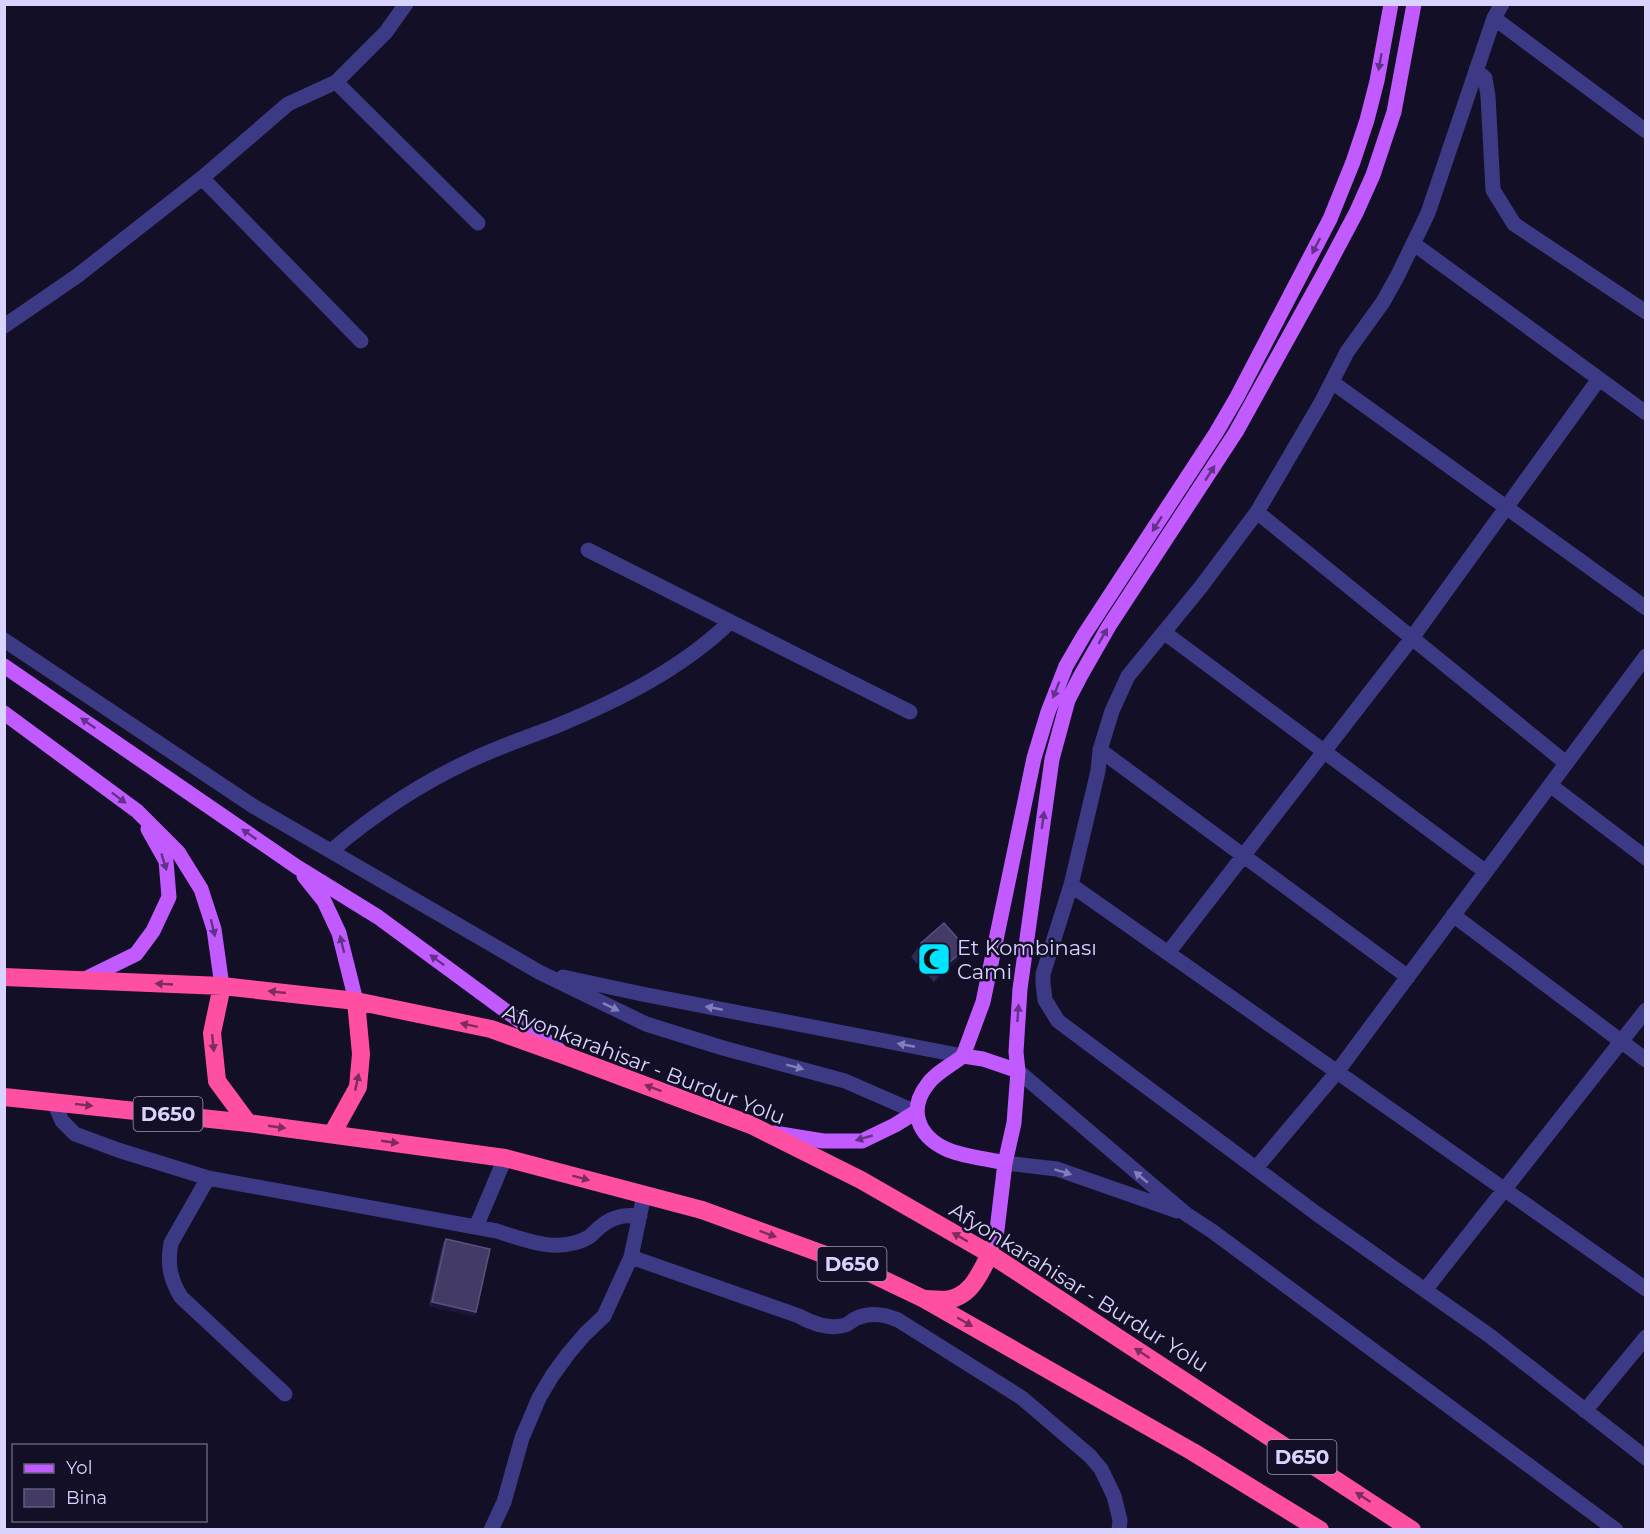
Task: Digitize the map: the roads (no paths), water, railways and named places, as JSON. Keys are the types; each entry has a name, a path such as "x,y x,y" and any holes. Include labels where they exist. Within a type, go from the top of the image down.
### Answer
{"highway":[{"name":"Afyonkarahisar - Burdur Yolu","path":"4,977 222,986 356,1001 491,1029 751,1125 861,1180 990,1254 1412,1530"},
{"path":"222,986 212,1033 217,1081 248,1123"},
{"path":"332,1134 358,1087 360,1054 356,1001"},
{"name":"D650","path":"4,1097 248,1123 505,1158 702,1210 854,1265 924,1299 1193,1452 1320,1530"},
{"path":"924,1299 946,1300 955,1298 968,1290 975,1283 990,1254"}],"main road":[{"path":"1005,1163 947,1150 932,1140 922,1129 916,1112 920,1096 928,1083 963,1056 983,1002 1034,758 1065,666 1216,433 1330,219 1367,120 1377,81 1390,4"},
{"path":"990,1254 997,1230 1005,1163 1014,1123 1020,989 1052,759 1068,700 1109,626 1236,432 1356,213 1373,175 1394,112 1414,4"},
{"path":"4,666 297,867 378,917 569,1057"},
{"path":"4,713 137,811 178,852 201,889 214,929 222,986"},
{"path":"83,980 136,954 153,931 169,897 166,861 137,811"},
{"path":"297,867 324,901 339,933 356,1001"},
{"path":"963,1056 982,1059 1018,1071"},
{"path":"763,1131 823,1141 862,1141 916,1112"}],"street":[{"path":"4,326 77,276 202,178 288,104 336,82 386,32 406,4"},
{"path":"1646,131 1498,11 1440,181 1414,244 1383,302 1347,352 1257,512 1165,633 1128,676 1112,711 1100,750 1098,771 1071,885 1043,974 1043,992 1058,1021 1256,1168 1490,1336 1646,1458"},
{"path":"1476,70 1485,78 1488,96 1493,190 1514,224 1646,312"},
{"path":"336,82 478,222"},
{"path":"202,178 362,341"},
{"path":"1414,244 1646,412"},
{"path":"1168,953 1412,638 1599,379"},
{"path":"1332,382 1646,608"},
{"path":"1257,512 1566,763"},
{"path":"588,550 909,712"},
{"path":"331,851 365,823 411,792 469,761 580,716 638,687 679,664 730,622"},
{"path":"1165,633 1486,872"},
{"path":"4,640 253,806 539,972 646,1024 723,1048 845,1081 916,1112"},
{"path":"1256,1168 1338,1072 1646,656"},
{"path":"1100,750 1408,977"},
{"path":"1550,785 1646,858"},
{"path":"1071,885 1646,1289"},
{"path":"1454,915 1646,1060"},
{"path":"539,972 963,1056"},
{"path":"1425,1290 1646,1010"},
{"path":"1018,1071 1186,1215 1221,1238 1616,1530"},
{"path":"54,1102 62,1121 75,1134 208,1178 497,1231 536,1244 578,1242 592,1236 606,1222 615,1218 640,1216"},
{"path":"476,1227 505,1158"},
{"path":"1005,1163 1057,1169 1186,1215"},
{"path":"208,1178 171,1243 168,1255 171,1277 181,1297 285,1394"},
{"path":"491,1530 504,1502 522,1437 539,1398 568,1354 604,1316 631,1257 644,1195"},
{"path":"631,1257 789,1312 817,1324 845,1325 860,1316 877,1314 898,1320 1022,1398 1090,1456 1101,1469 1114,1496 1120,1520 1119,1530"},
{"path":"1585,1411 1646,1337"}],"place":[{"name":"Et Kombinası Cami","path":"934,959"}]}
